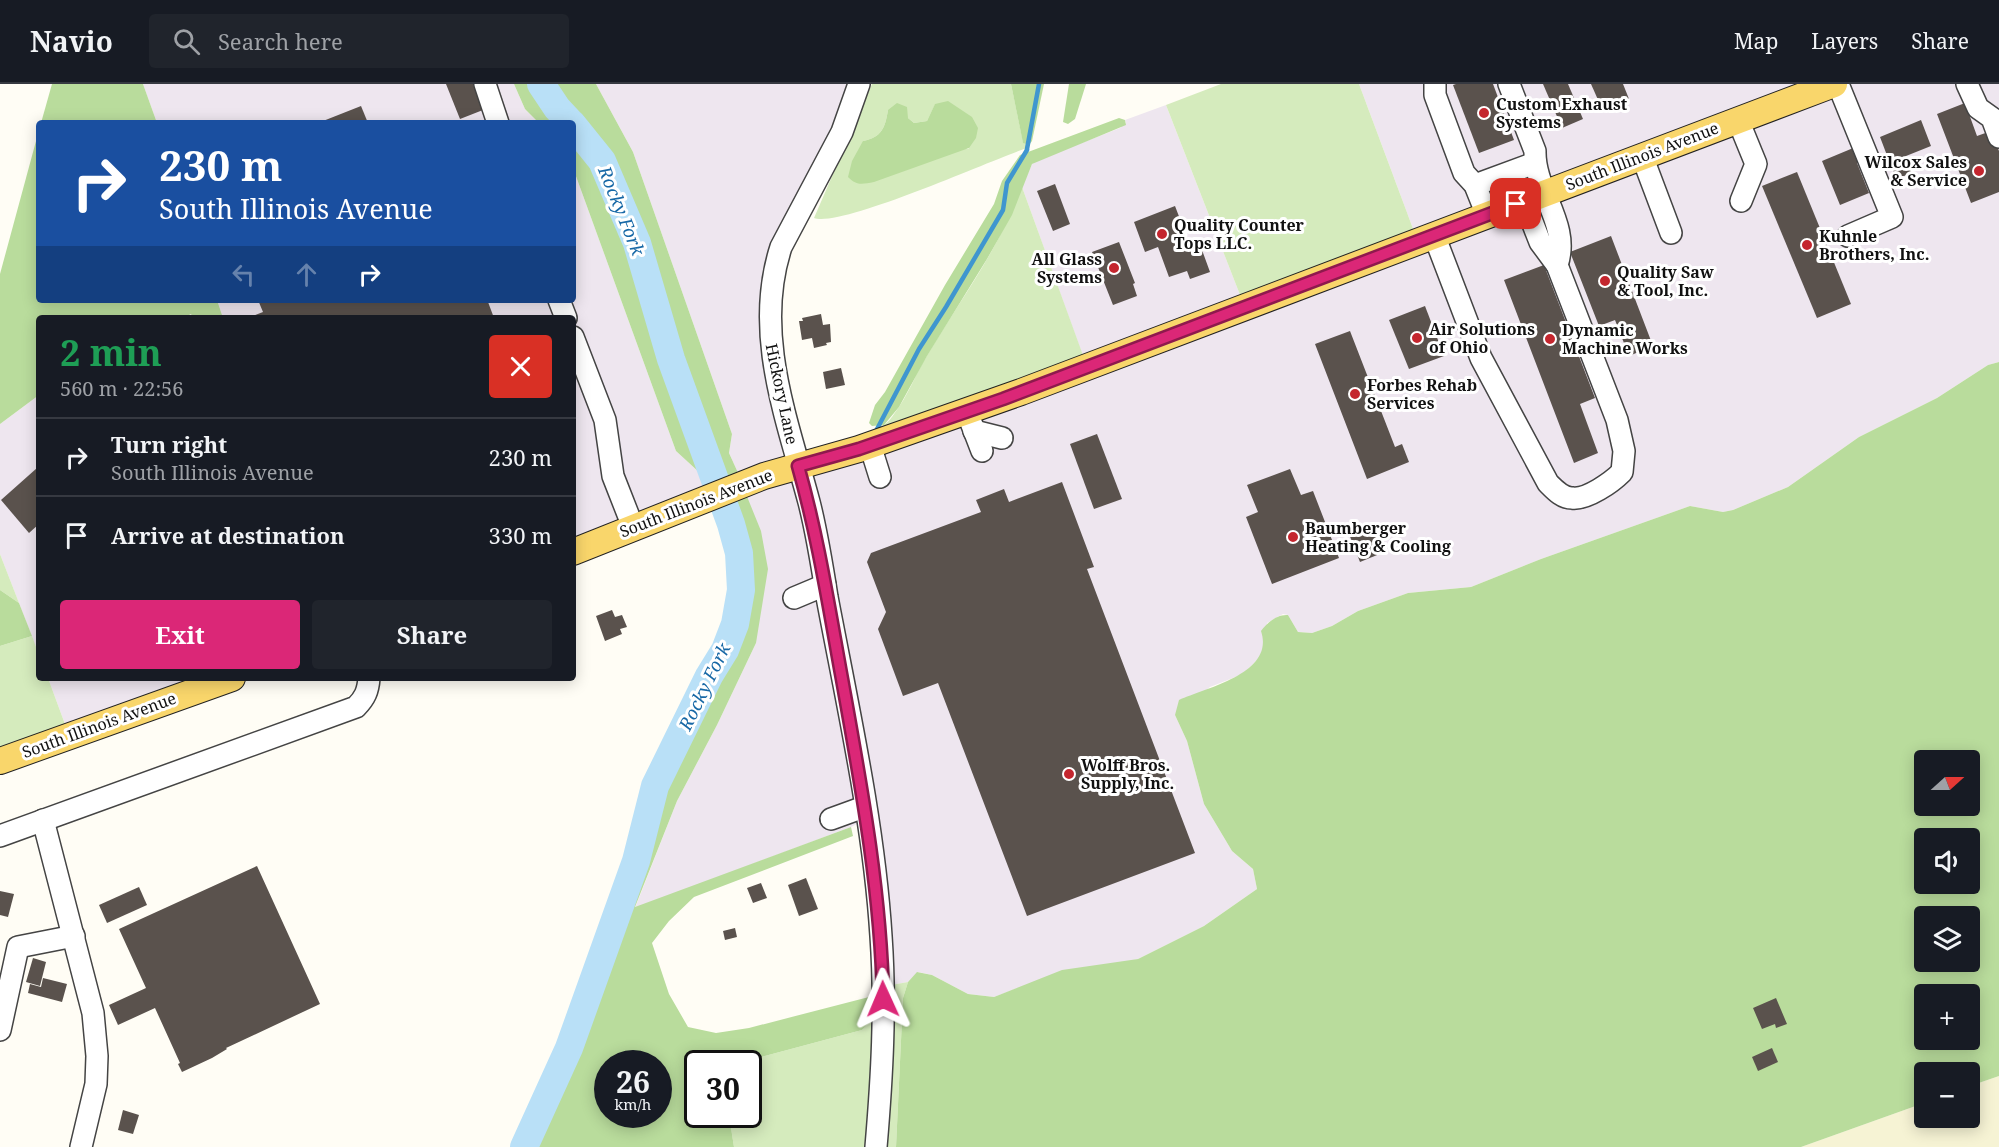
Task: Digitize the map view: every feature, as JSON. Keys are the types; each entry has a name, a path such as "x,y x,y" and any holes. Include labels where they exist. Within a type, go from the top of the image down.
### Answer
{"main road":[{"name":"South Illinois Avenue","path":"576,551 756,478 870,445 971,421 1434,235 1836,84"},
{"name":"South Illinois Avenue","path":"0,760 224,681"}],"street":[{"path":"485,84 497,120"},
{"name":"Hickory Lane","path":"859,84 842,132 781,247 769,304 771,341 825,585 864,807 882,958 883,1049 876,1147"},
{"path":"1435,84 1435,95 1464,173 1475,185 1486,215"},
{"path":"1434,235 1481,358 1548,483 1559,494 1573,499 1608,486 1622,472 1624,451 1617,420 1557,266 1540,242 1535,197 1535,151 1509,84"},
{"path":"1836,84 1892,217 1848,236"},
{"path":"1853,84 1897,194"},
{"path":"1967,84 1978,108 1992,118 1999,137"},
{"path":"1738,120 1756,164 1742,201"},
{"path":"1642,156 1671,233"},
{"path":"1475,185 1535,163"},
{"path":"576,345 605,420 613,476 633,527"},
{"path":"971,421 1002,438"},
{"path":"971,421 982,451"},
{"path":"870,445 880,477"},
{"path":"794,598 825,585"},
{"path":"0,836 356,707 369,689 369,681"},
{"path":"831,819 864,807"},
{"path":"43,820 93,1013 97,1056 96,1084 81,1147"},
{"path":"9,944 74,936"},
{"path":"0,977 9,944"},
{"path":"0,1030 9,944"}],"shaded area":[{"path":"143,84 514,84 525,109 536,120 156,120"},
{"path":"596,84 848,84 833,124 780,226 768,262 760,299 764,351 784,461 870,436 1084,359 1022,187 1032,164 1038,160 1120,128 1126,123 1125,120 1166,105 1242,300 1415,234 1359,84 1999,84 1999,362 1988,365 1937,398 1859,437 1788,487 1733,510 1723,512 1690,506 1541,559 1471,587 1408,593 1358,611 1332,626 1312,633 1298,632 1288,615 1283,614 1267,623 1264,650 1243,674 1210,687 1175,715 1187,741 1204,804 1232,851 1253,869 1257,889 1204,926 1138,959 1018,988 994,997 968,994 932,975 918,972 908,982 891,985 873,816 851,827 635,908 677,801 756,643 739,475 729,453 732,434 633,152"},
{"path":"576,176 676,451 700,473 706,488 576,541 576,315 222,315 218,303 576,303"},
{"path":"36,397 36,647 0,554 0,424"},
{"path":"49,681 194,681 66,727"},
{"path":"1999,1076 1999,1147 1801,1147 1914,1107 1914,1128 1980,1128 1980,1083"}],"green space":[{"path":"52,84 143,84 156,120 42,120"},
{"path":"514,84 596,84 633,152 732,434 729,453 739,475 706,488 700,473 676,451 576,176 576,120 536,120 525,109"},
{"path":"872,84 1011,84 1023,142 1028,146 1027,148 854,213 829,218 814,218","holes":["935,105 969,149 863,141 882,131 888,110 914,123 927,121"]},
{"path":"1011,84 1044,84 1032,141 1029,145 1023,143"},
{"path":"1069,84 1086,84 1075,119 1068,124 1063,122"},
{"path":"1221,84 1359,84 1415,234 1242,300 1166,105"},
{"path":"948,101 972,117 978,128 976,138 969,148 874,182 860,184 848,177 852,161 863,141 882,131 888,110 897,103 907,107 908,118 914,123 927,121 935,104"},
{"path":"1119,118 1125,120 1126,125 1032,164 1012,215 899,407 884,425 872,426 869,423 875,405 885,392 994,204 1002,181 1020,155"},
{"path":"36,141 36,303 218,303 222,315 36,315 36,397 0,424 0,274"},
{"path":"1022,187 1084,358 879,433 877,427 887,422 899,407 928,354 991,252"},
{"path":"1999,362 1999,1076 1980,1083 1980,1062 1914,1062 1914,1107 1801,1147 896,1147 903,998 908,982 917,972 932,975 968,994 994,997 1062,970 1138,959 1204,926 1257,889 1253,869 1232,851 1204,804 1187,741 1175,715 1179,700 1222,684 1249,668 1258,658 1263,645 1261,631 1266,625 1280,616 1288,615 1298,632 1312,633 1332,626 1358,611 1408,593 1471,587 1541,559 1690,506 1723,512 1733,510 1788,487 1859,437 1937,398 1988,365"},
{"path":"746,494 761,531 768,569 756,643 677,801 635,907 851,827 853,836 694,897 669,921 652,943 669,994 688,1027 716,1033 749,1028 869,997 869,1023 862,1030 762,1057 762,1050 684,1050 684,1128 731,1128 734,1147 524,1147 569,1048 636,861 655,786 709,676 725,650 735,624 741,590 739,553 723,502"},
{"path":"0,554 19,603 0,590"},
{"path":"0,590 19,603 32,636 0,646"},
{"path":"32,636 36,647 36,681 49,681 66,727 0,750 0,646"},
{"path":"908,982 903,998 896,1147 883,1147 891,985"},
{"path":"875,995 868,1147 734,1147 731,1128 762,1128 762,1057 862,1030 869,1023 869,997"}],"building":[{"path":"446,84 473,84 483,110 460,119"},
{"name":"Custom Exhaust Systems","path":"1493,84 1514,140 1479,153 1453,85"},
{"path":"1543,84 1568,84 1583,119 1562,128"},
{"path":"1591,84 1623,84 1629,99 1603,111"},
{"name":"Wilcox Sales & Service","path":"1965,103 1977,136 1991,131 1999,151 1999,192 1971,203 1937,114"},
{"path":"361,106 367,120 326,120"},
{"path":"1921,120 1931,146 1906,156 1912,173 1896,179 1880,137"},
{"path":"1858,146 1864,160 1857,163 1869,193 1840,205 1822,161"},
{"name":"Kuhnle Brothers, Inc.","path":"1797,172 1851,304 1817,318 1762,186"},
{"path":"1055,184 1070,224 1053,231 1037,191"},
{"name":"Quality Counter Tops LLC.","path":"1175,206 1193,253 1202,250 1210,272 1190,279 1187,271 1169,277 1158,247 1145,252 1134,222"},
{"name":"Quality Saw & Tool, Inc.","path":"1611,236 1653,346 1629,356 1615,320 1599,326 1570,252"},
{"name":"All Glass Systems","path":"1119,242 1135,283 1133,284 1137,296 1113,305 1092,252"},
{"name":"Dynamic Machine Works","path":"1544,265 1595,398 1580,404 1598,453 1574,463 1504,280"},
{"path":"259,303 488,303 493,315 256,315 263,312"},
{"name":"Air Solutions of Ohio","path":"1425,306 1444,356 1409,369 1389,320"},
{"path":"821,314 823,325 830,324 831,342 814,348 812,338 802,340 799,321 803,321 802,318"},
{"name":"Forbes Rehab Services","path":"1350,331 1395,447 1402,444 1409,462 1367,479 1315,344"},
{"path":"841,368 845,385 826,389 823,372"},
{"path":"1097,434 1122,499 1094,509 1070,444"},
{"path":"36,469 36,527 29,533 1,500"},
{"name":"Baumberger Heating & Cooling","path":"1290,469 1301,495 1313,491 1339,558 1272,584 1246,517 1258,512 1247,485"},
{"name":"Wolff Bros. Supply, Inc.","path":"1062,482 1094,567 1087,569 1195,853 1027,916 938,683 903,696 878,629 886,612 867,562 871,553 981,512 976,500 1004,489 1009,502"},
{"path":"1371,525 1382,553 1360,562 1349,534"},
{"path":"612,610 615,617 622,615 627,627 620,629 622,634 605,641 596,616"},
{"path":"257,866 320,1004 226,1048 212,1058 182,1072 155,1008 118,1025 109,1005 146,988 119,929"},
{"path":"806,878 818,909 799,916 788,885"},
{"path":"761,883 767,898 753,903 747,888"},
{"path":"139,887 147,905 107,923 99,905"},
{"path":"0,891 14,894 8,917 0,915"},
{"path":"735,928 737,937 725,940 723,931"},
{"path":"33,958 46,962 40,986 26,982"},
{"path":"43,978 67,984 62,1002 28,993 30,984 41,987"},
{"path":"1776,998 1787,1024 1776,1028 1775,1024 1762,1029 1753,1008"},
{"path":"1772,1048 1778,1062 1758,1071 1752,1057"},
{"path":"123,1110 139,1115 133,1134 118,1130"}],"waterway":[{"name":"Rocky Fork","path":"541,84 568,120"},
{"path":"1027,149 1039,84"},
{"name":"Rocky Fork","path":"524,1147 569,1048 636,861 655,786 709,676 725,650 735,624 741,590 739,553 731,524 671,359 637,243 602,161 576,129"},
{"path":"876,431 919,349 1003,210 1007,183 1027,150"}],"place":[{"name":"Custom Exhaust Systems","path":"1484,113"},
{"name":"Wilcox Sales & Service","path":"1979,171"},
{"name":"Quality Counter Tops LLC.","path":"1162,234"},
{"name":"Kuhnle Brothers, Inc.","path":"1807,245"},
{"name":"All Glass Systems","path":"1114,268"},
{"name":"Quality Saw & Tool, Inc.","path":"1605,281"},
{"name":"Air Solutions of Ohio","path":"1417,338"},
{"name":"Dynamic Machine Works","path":"1550,339"},
{"name":"Forbes Rehab Services","path":"1355,394"},
{"name":"Baumberger Heating & Cooling","path":"1293,537"},
{"name":"Wolff Bros. Supply, Inc.","path":"1069,774"}],"route":[{"path":"883,999 881,934 857,762 815,530 798,466 859,449 1003,399 1516,204"}]}
